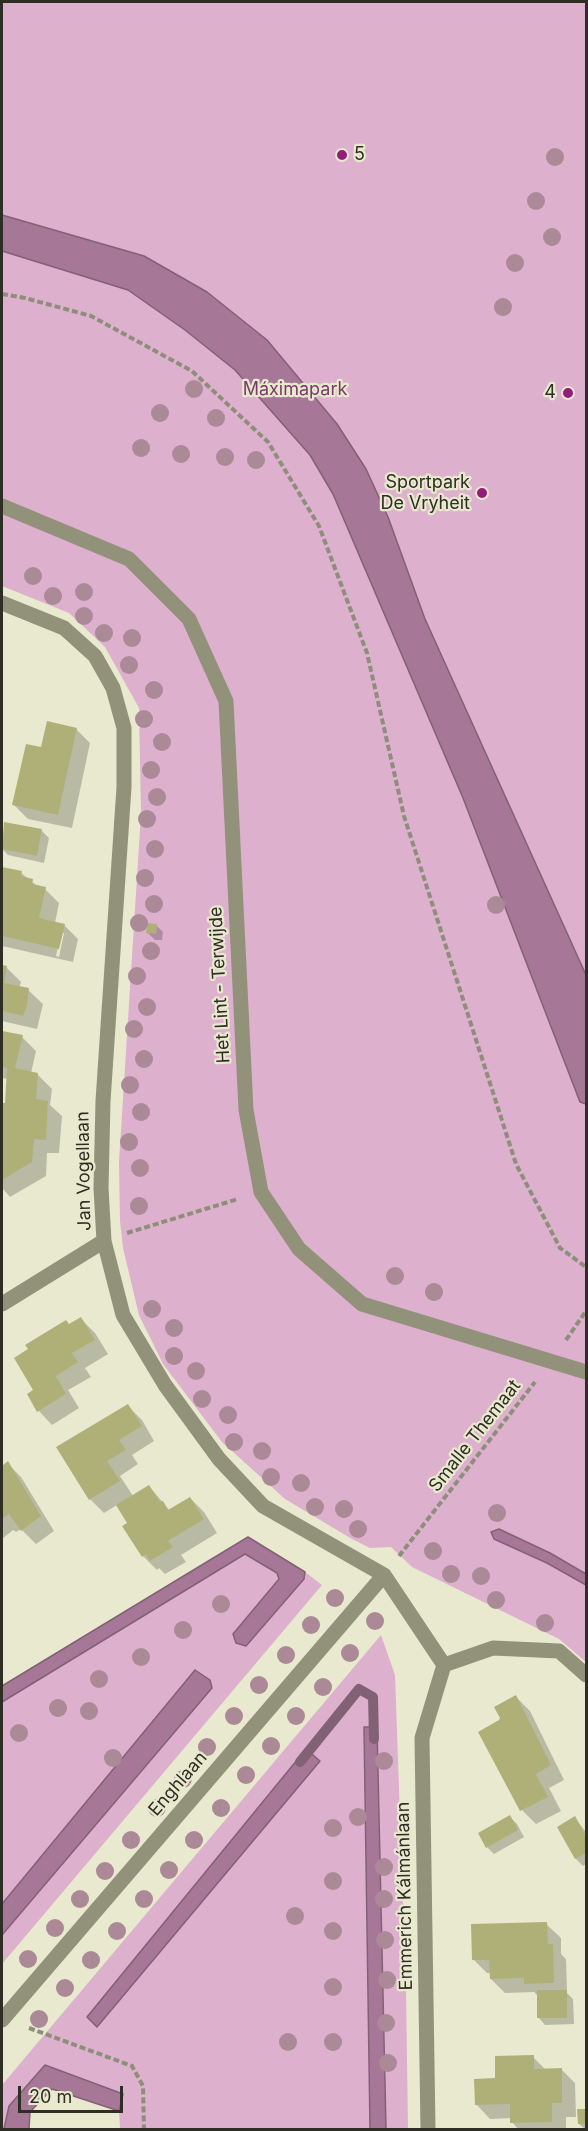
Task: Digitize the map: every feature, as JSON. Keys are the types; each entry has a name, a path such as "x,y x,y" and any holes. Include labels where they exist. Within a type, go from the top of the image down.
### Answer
{"street":[{"name":"Het Lint - Terwijde","path":"2,506 129,559 189,619 226,701 246,1110 261,1192 298,1249 362,1304 586,1372"},
{"name":"Jan Vogellaan","path":"2,603 64,628 95,656 113,688 124,728 124,787 103,1101 101,1188 104,1241 123,1315 165,1385 219,1459 263,1506 384,1575 444,1665"},
{"path":"2,1304 104,1241"},
{"name":"Enghlaan","path":"2,2019 384,1575"},
{"path":"444,1665 493,1648 559,1651 586,1675"},
{"name":"Emmerich Kálmánlaan","path":"428,2130 422,1738 444,1665"}],"path":[{"path":"2,294 26,298 92,316 192,371 268,442 319,526 367,653 404,816 516,1164 560,1248 586,1268"},
{"path":"104,1241 261,1192"},
{"name":"Smalle Themaat","path":"384,1575 551,1361 586,1311"},
{"path":"2,2019 132,2066 143,2086 144,2130"}],"green space":[{"name":"Máximapark","path":"2,2 586,2 586,1662 559,1639 412,1567 391,1547 370,1548 285,1499 222,1442 163,1364 139,1315 123,1248 119,1162 141,814 139,708 105,647 69,613 2,586"},
{"path":"245,1554 277,1573 279,1579 233,1634 304,1580 305,1572 322,1585 2,1964 2,1935 212,1688 210,1680 195,1670 2,1904 2,1702"},
{"path":"381,1635 395,1675 406,1988 408,2129 120,2129 119,2111 123,2094 46,2065 9,2106 2,2130 2,2085"}],"shaded area":[{"path":"2,215 144,256 207,292 267,340 337,424 366,469 388,517 425,619 586,975 586,1104 580,1102 463,798 333,494 310,455 235,370 185,330 128,290 2,251"},
{"path":"499,1529 550,1553 586,1574 586,1585 547,1563 494,1539 491,1532"},
{"path":"248,1537 305,1572 304,1579 246,1646 236,1643 233,1634 279,1579 277,1573 245,1554 2,1702 2,1686"},
{"path":"195,1670 210,1680 212,1688 2,1935 2,1904"},
{"path":"364,1727 377,1727 386,2129 370,2129"},
{"path":"306,1749 320,1761 97,2027 87,2017"},
{"path":"45,2065 123,2094 119,2111 52,2089 30,2112 29,2129 4,2129 9,2106"}],"building":[{"path":"47,721 77,728 58,815 12,805 26,744 41,747"},
{"path":"4,822 42,829 37,856 2,849"},
{"path":"2,867 22,871 21,876 33,879 32,884 46,887 39,918 65,924 59,949 2,936"},
{"path":"147,923 157,924 156,934 146,933"},
{"path":"2,965 7,966 4,983 29,988 23,1016 2,1011"},
{"path":"2,1031 23,1035 15,1068 38,1073 36,1099 48,1101 46,1140 34,1139 32,1162 2,1180 2,1103 5,1103 7,1068 2,1067"},
{"path":"81,1317 95,1340 72,1353 78,1362 56,1376 66,1394 37,1412 27,1394 33,1390 14,1358 28,1349 25,1345 66,1320 69,1324"},
{"path":"128,1404 142,1426 119,1440 126,1450 107,1461 120,1481 89,1500 56,1447"},
{"path":"8,1461 41,1516 21,1531 9,1514 2,1519 2,1466"},
{"path":"149,1485 168,1510 190,1497 204,1519 168,1541 173,1547 150,1561 146,1554 142,1557 122,1526 127,1523 116,1505"},
{"path":"516,1695 551,1765 536,1774 548,1797 520,1811 478,1732 499,1720 494,1707"},
{"path":"510,1815 518,1830 486,1848 478,1833"},
{"path":"575,1816 586,1836 586,1853 575,1859 557,1827"},
{"path":"547,1922 548,1944 553,1944 554,1983 524,1984 524,1978 490,1979 489,1960 472,1960 471,1924"},
{"path":"537,1990 567,1990 567,2018 537,2018"},
{"path":"534,2055 534,2069 562,2068 562,2103 552,2103 552,2122 510,2123 510,2104 475,2105 474,2079 495,2078 495,2056"},
{"path":"577,2109 586,2109 586,2124 578,2124"}],"waterway":[{"path":"300,1762 359,1689 373,1697 374,1739"}],"place":[{"name":"5","path":"342,155"},
{"name":"4","path":"568,393"},
{"name":"Sportpark De Vryheit","path":"482,493"}]}
